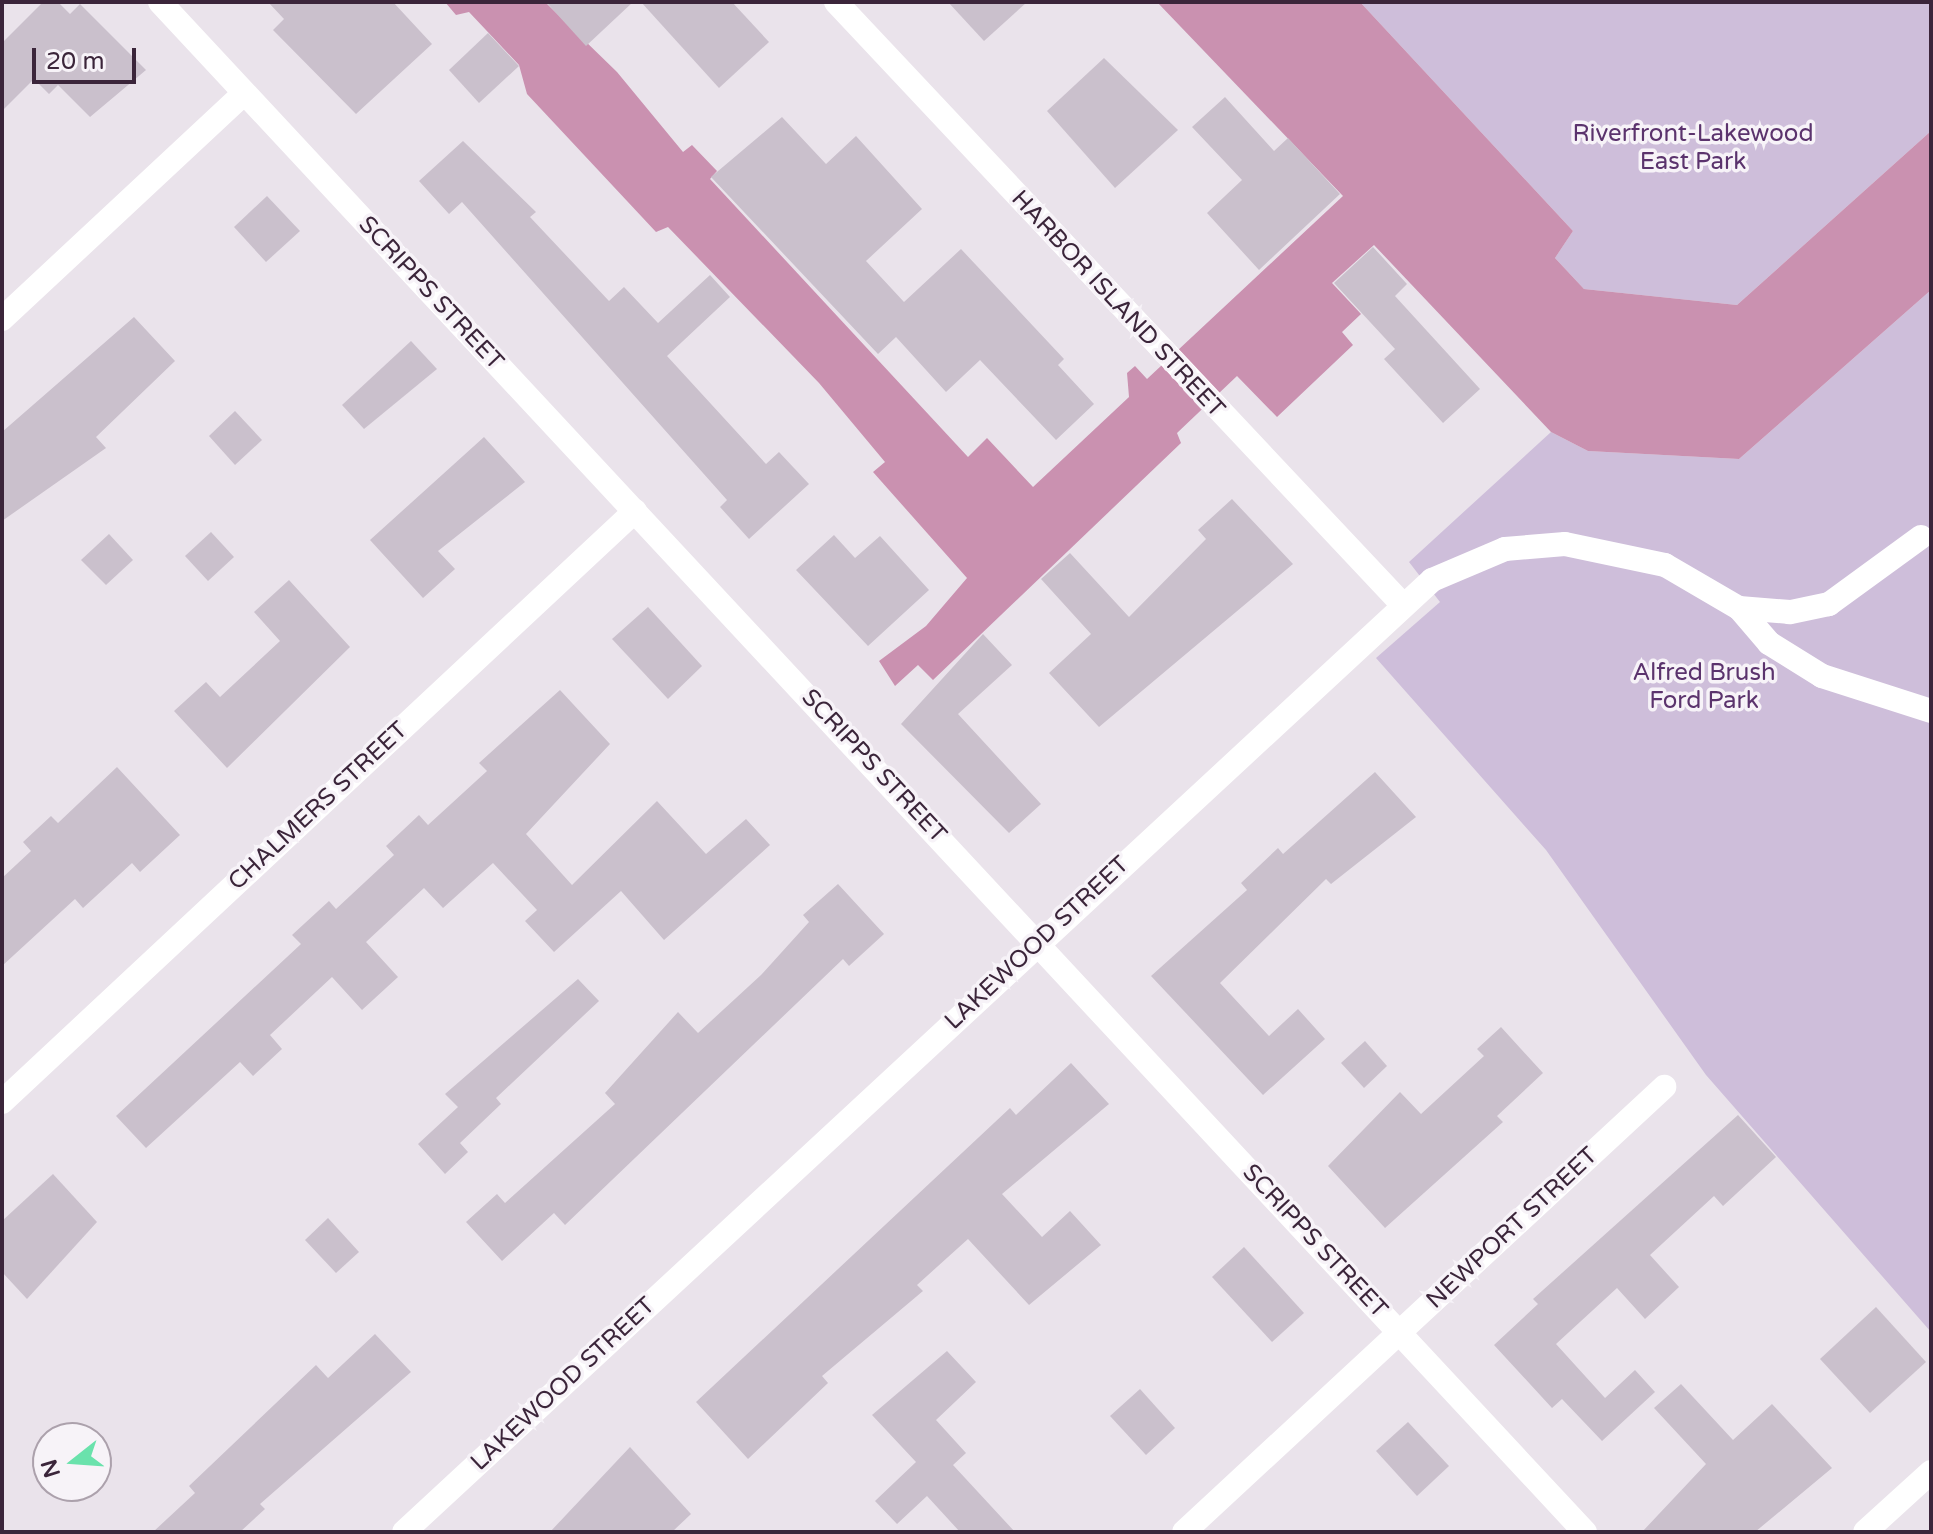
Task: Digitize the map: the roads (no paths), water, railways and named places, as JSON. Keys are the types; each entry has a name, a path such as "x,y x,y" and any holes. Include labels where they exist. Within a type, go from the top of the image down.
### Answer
{"street":[{"name":"SCRIPPS STREET","path":"160,2 1585,1532"},
{"name":"HARBOR ISLAND STREET","path":"836,2 1402,604"},
{"path":"2,319 244,93"},
{"name":"CHALMERS STREET","path":"2,1102 635,511"},
{"name":"LAKEWOOD STREET","path":"1739,608 1790,612 1829,604 1921,537"},
{"name":"LAKEWOOD STREET","path":"404,1532 1402,604 1480,557 1565,544 1665,565 1739,608 1769,643 1822,676 1931,711"},
{"name":"NEWPORT STREET","path":"1184,1532 1664,1087"},
{"path":"1865,1532 1931,1472"}],"park label":[{"name":"Riverfront-Lakewood East Park","path":"1693,148"},
{"name":"Alfred Brush Ford Park","path":"1704,687"}]}
